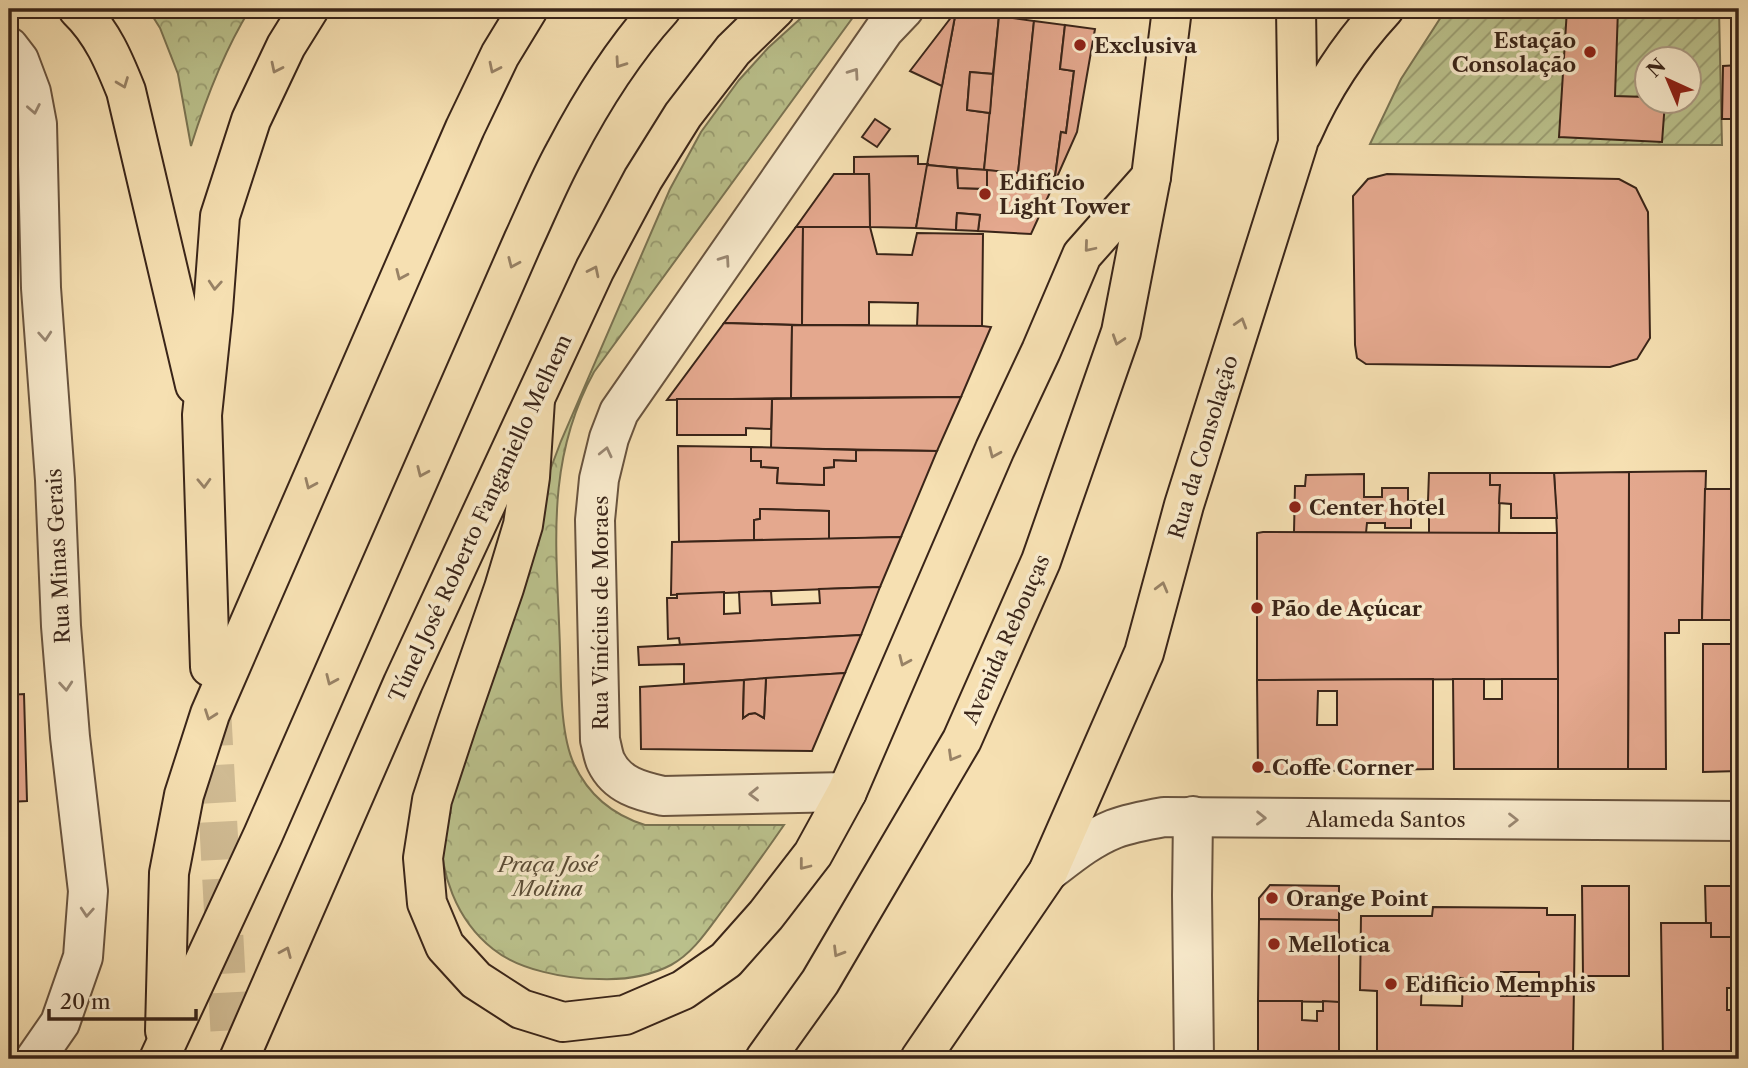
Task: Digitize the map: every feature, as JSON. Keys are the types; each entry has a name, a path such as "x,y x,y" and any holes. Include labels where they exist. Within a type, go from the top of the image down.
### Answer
{"main road":[{"path":"78,9 92,23 109,51 126,91 202,415"},
{"path":"210,667 202,415 220,216 251,120 286,46 309,9"},
{"path":"162,1054 169,873 184,795 210,714 465,128 500,55 528,9"},
{"path":"162,1054 263,835 564,153 607,82 647,24 661,9"},
{"name":"Túnel José Roberto Fanganiello Melhem","path":"239,1059 403,683 595,269 683,115 733,50 775,9"},
{"path":"535,400 530,477 523,525 505,588 432,800 423,858 427,903 445,946 476,980 521,1009 564,1021 625,1015 683,990 726,960 766,915 813,854 847,792 1082,255 1151,177 1172,9"},
{"name":"Rua da Consolação","path":"1048,872 1144,653 1184,505 1298,143 1297,9"},
{"path":"1298,143 1315,104 1337,67 1384,9"},
{"name":"Avenida Rebouças","path":"765,1059 820,982 962,740 1041,561 1121,332 1151,177"},
{"path":"920,1059 1048,872"}],"street":[{"name":"Rua Vinícius de Moraes","path":"847,792 663,796 637,790 617,778 606,762 600,740 595,520 599,479 609,438 619,412 884,30 904,9"},
{"name":"Rua Minas Gerais","path":"9,47 23,70 31,92 37,124 41,288 55,480 61,626 70,737 88,891 83,957 60,1023 35,1059"},
{"path":"1192,816 1194,1059"},
{"name":"Alameda Santos","path":"1048,872 1079,848 1114,829 1164,817 1739,821"}],"green space":[{"path":"148,9 250,9 216,75 191,146 178,74 160,28"},
{"name":"Praça José Molina","path":"811,9 859,9 594,372 578,406 567,440 557,507 557,576 564,723 569,752 586,785 612,809 645,825 784,825 705,934 693,948 671,965 645,975 618,979 586,979 529,968 493,949 469,924 452,894 447,877 443,861 441,826 540,497 561,441 670,189 701,132 739,80 768,48"},
{"path":"1449,9 1719,9 1722,145 1370,144 1401,79 1443,14"}],"building":[{"name":"Estação Consolação","path":"1567,9 1618,9 1615,96 1632,97 1632,116 1664,116 1662,142 1559,137"},
{"path":"956,11 999,16 993,74 970,72 967,110 990,113 984,170 927,165"},
{"path":"956,11 942,86 910,71"},
{"path":"999,16 1034,21 1018,173 984,170"},
{"path":"1034,21 1065,25 1060,69 1074,71 1066,133 1061,132 1055,177 1018,173"},
{"path":"1065,25 1095,29 1077,132 1055,177 1061,132 1066,133 1074,71 1060,69"},
{"path":"1739,65 1739,119 1722,119 1723,66"},
{"path":"970,72 993,74 990,113 967,110"},
{"path":"875,119 890,129 877,147 862,137"},
{"path":"918,156 918,164 928,164 916,228 870,227 869,174 854,174 854,157"},
{"name":"Edifício Light Tower","path":"927,165 957,168 958,188 987,189 987,170 1057,177 1031,234 978,231 980,215 957,213 956,230 916,228"},
{"path":"957,168 987,170 987,189 958,188"},
{"path":"834,174 869,174 870,227 796,227"},
{"path":"1387,174 1619,179 1636,188 1648,212 1650,338 1637,359 1610,367 1366,364 1357,358 1353,196 1368,179"},
{"path":"957,213 980,215 978,231 956,230"},
{"path":"796,227 803,227 802,325 724,323"},
{"path":"803,227 870,227 877,254 912,255 917,233 983,234 982,326 917,326 918,303 869,302 869,325 802,325"},
{"path":"724,323 792,325 791,398 667,400"},
{"path":"792,325 991,327 961,397 791,398"},
{"path":"961,397 937,451 771,448 772,399"},
{"path":"677,399 772,399 771,429 746,428 746,435 677,435"},
{"path":"678,446 751,447 751,461 761,461 761,467 778,468 777,483 824,485 824,468 834,467 834,460 856,461 856,450 937,451 901,537 829,539 829,511 760,509 760,519 754,520 754,540 679,542"},
{"path":"751,447 856,450 856,461 834,460 834,467 824,468 824,485 777,483 778,468 761,467 761,461 751,461"},
{"path":"1706,471 1702,620 1679,620 1679,633 1665,633 1666,769 1628,769 1629,472"},
{"path":"1629,472 1628,769 1558,769 1557,533 1554,473"},
{"path":"1429,473 1490,473 1490,485 1500,485 1499,533 1429,533 1429,516 1411,515 1411,528 1385,528 1385,523 1367,523 1366,533 1294,532 1295,486 1305,486 1306,475 1364,474 1364,497 1382,497 1382,488 1408,488 1408,501 1428,501"},
{"path":"1490,473 1554,473 1557,518 1511,518 1511,504 1499,503 1500,485 1490,485"},
{"path":"1705,489 1739,489 1739,620 1702,620"},
{"path":"760,509 829,511 829,539 754,540 754,520 760,519"},
{"path":"1257,533 1557,533 1558,679 1257,680"},
{"path":"901,537 880,587 671,595 672,542"},
{"path":"880,587 861,635 680,645 679,638 668,639 667,598 677,598 677,594 724,592 724,614 740,613 739,592 771,591 772,605 820,603 819,589"},
{"path":"861,635 845,673 684,684 684,664 639,665 638,647"},
{"path":"1703,644 1739,644 1739,771 1703,772"},
{"path":"845,673 812,751 641,749 640,687 744,680 743,718 755,713 764,718 766,678"},
{"path":"766,678 764,718 755,713 743,718 744,680"},
{"path":"1433,679 1433,769 1258,772 1257,680","holes":["1318,691 1337,691 1337,725 1317,725"]},
{"path":"1453,679 1484,679 1484,699 1502,699 1502,679 1558,679 1558,769 1454,769"},
{"path":"24,694 27,801 9,802 9,695"},
{"path":"1270,885 1339,886 1339,920 1259,919 1259,898"},
{"path":"1582,886 1629,886 1629,976 1583,976"},
{"path":"1705,886 1739,886 1739,937 1711,937 1711,923 1706,923"},
{"name":"Edificio Memphis","path":"1433,907 1547,908 1547,915 1575,915 1573,1054 1527,1053 1527,1059 1400,1059 1400,1054 1377,1054 1377,991 1360,990 1361,916 1432,916","holes":["1501,972 1539,972 1539,996 1501,996","1422,977 1463,978 1462,1006 1421,1005"]},
{"path":"1259,919 1339,920 1339,1002 1258,1001"},
{"path":"1661,923 1711,923 1711,937 1739,937 1739,988 1727,988 1727,1010 1739,1010 1739,1059 1663,1059"},
{"path":"1258,1001 1302,1001 1302,1020 1317,1021 1317,1011 1323,1011 1323,1001 1339,1002 1339,1059 1293,1059 1293,1052 1258,1051"}],"tunnel":[{"path":"212,708 231,1059"}],"place":[{"name":"Exclusiva","path":"1080,45"},
{"name":"Estação Consolação","path":"1590,52"},
{"name":"Edifício Light Tower","path":"985,194"},
{"name":"Center hotel","path":"1295,507"},
{"name":"Pão de Açúcar","path":"1257,608"},
{"name":"Coffe Corner","path":"1258,767"},
{"name":"Orange Point","path":"1272,898"},
{"name":"Mellotica","path":"1274,944"},
{"name":"Edificio Memphis","path":"1391,984"}]}
